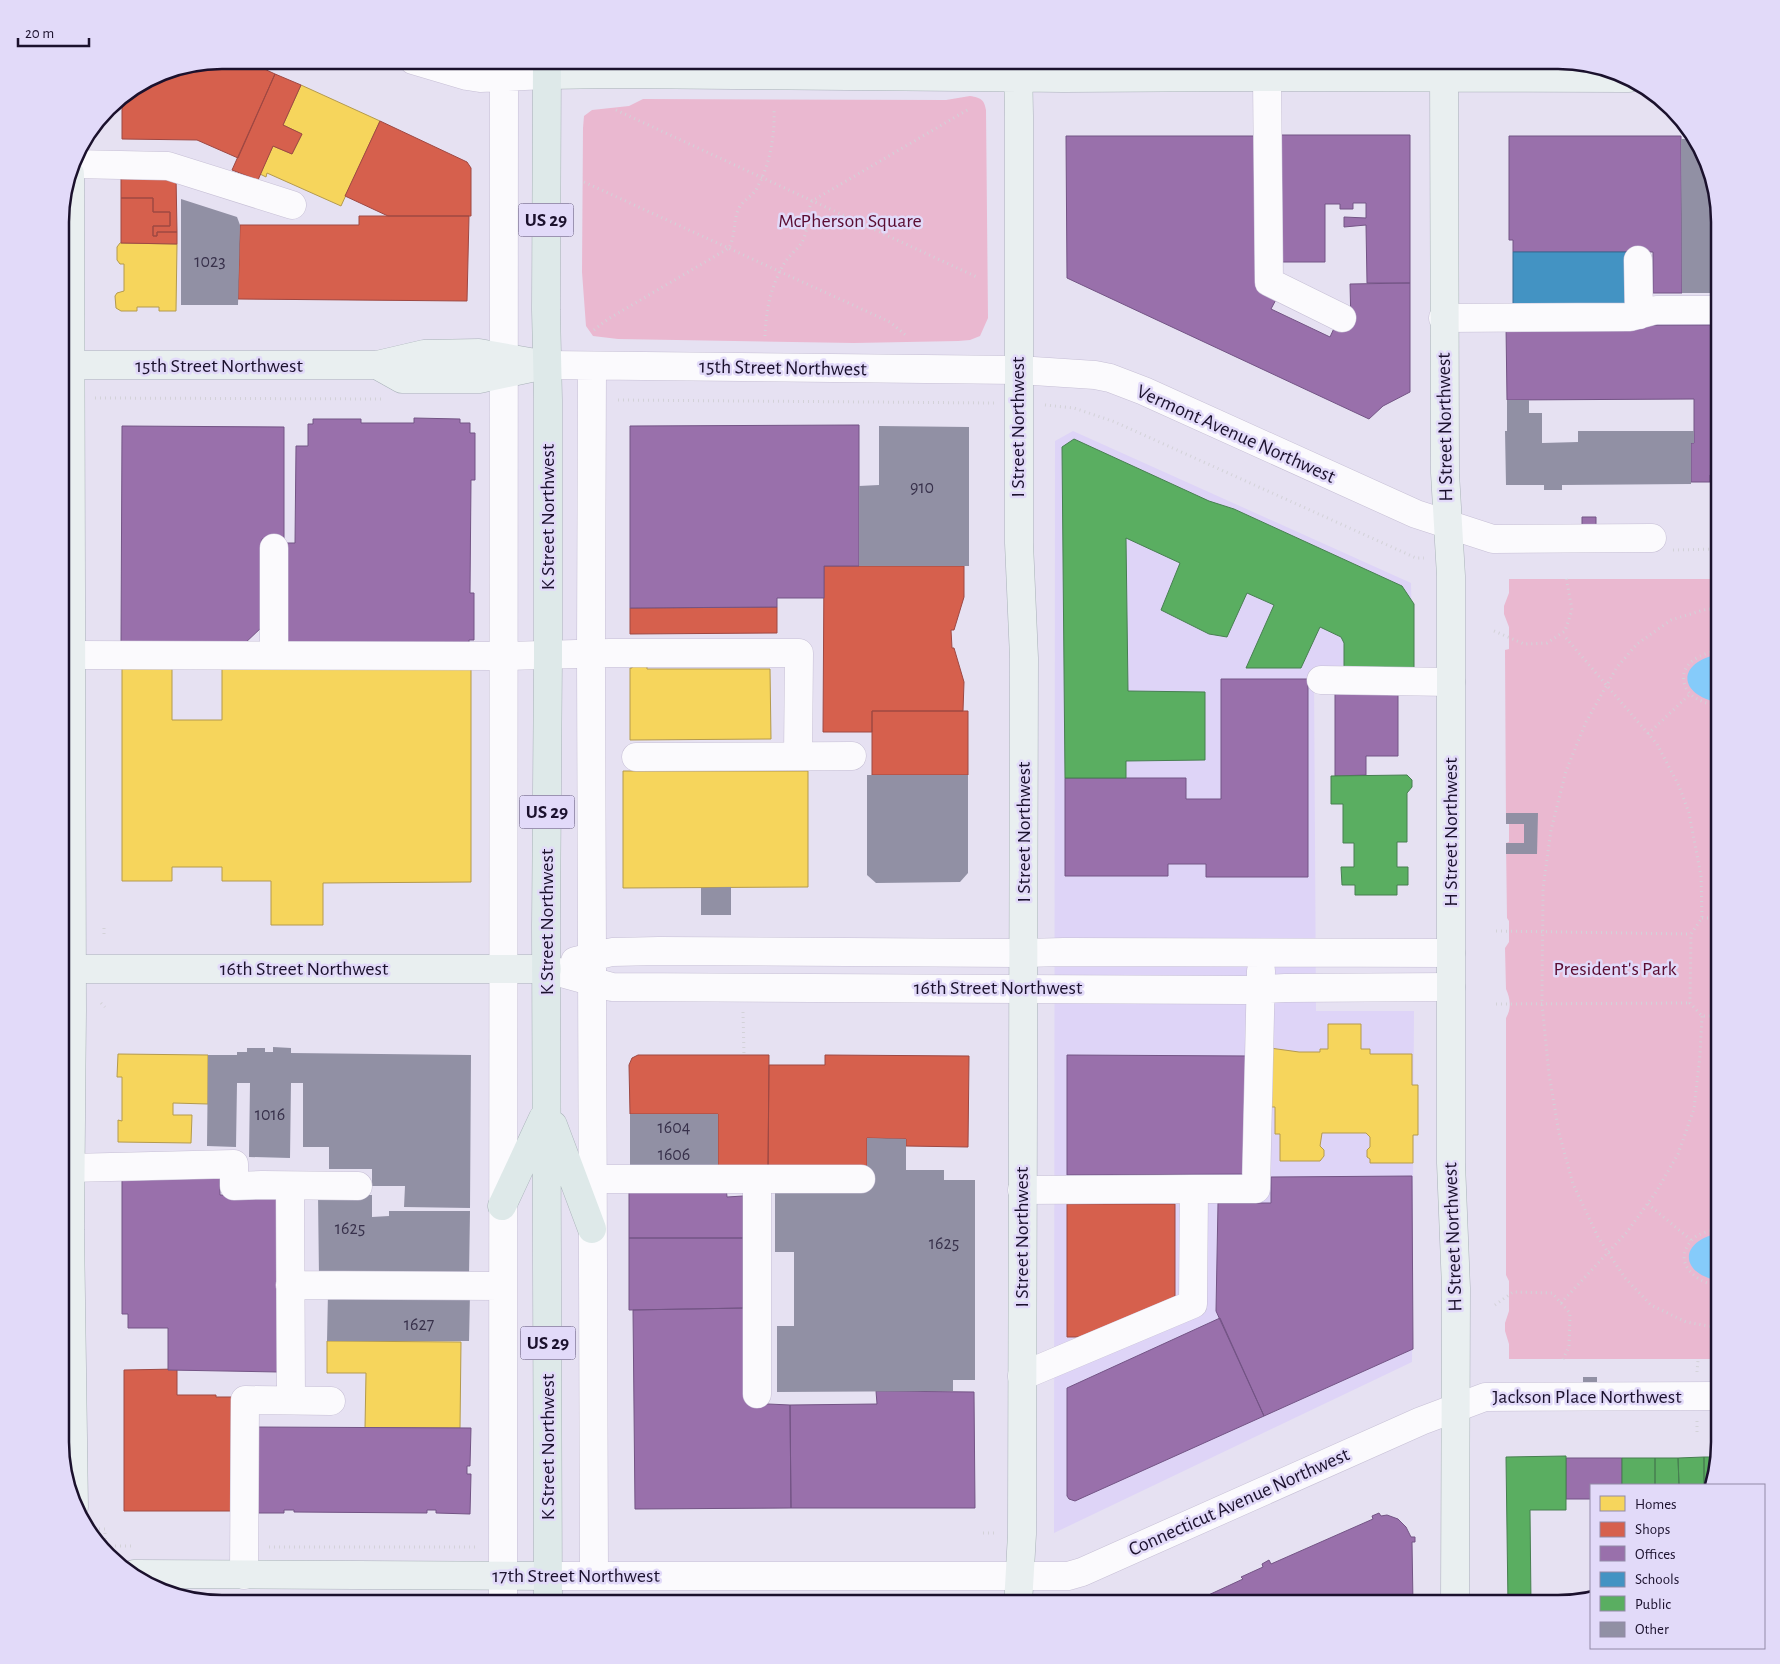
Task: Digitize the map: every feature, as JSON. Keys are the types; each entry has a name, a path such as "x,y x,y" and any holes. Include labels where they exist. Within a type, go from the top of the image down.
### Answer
{"highway":[{"name":"K Street Northwest","path":"547,69 548,656 546,926 548,1595"},
{"path":"502,1206 547,1110"},
{"path":"547,1110 592,1229"}],"main road":[{"name":"I Street Northwest","path":"1018,69 1019,543 1024,658 1022,1534 1018,1595"},
{"path":"1096,69 1251,71 1444,69 1607,77"},
{"name":"H Street Northwest","path":"1444,69 1445,473 1451,576 1451,1163 1456,1288 1456,1595"},
{"path":"69,209 69,222"},
{"name":"15th Street Northwest","path":"69,366 378,365 424,354 479,354 503,366 547,365"},
{"path":"69,522 71,626 69,700"},
{"path":"69,618 71,626"},
{"name":"16th Street Northwest","path":"69,969 547,969"},
{"path":"69,1325 73,1478"},
{"name":"17th Street Northwest","path":"144,1574 548,1576"}],"street":[{"path":"443,69 480,78 502,69"},
{"path":"503,1595 504,69"},
{"path":"1251,71 1269,282 1342,318"},
{"path":"80,164 168,166 292,205"},
{"path":"1638,260 1639,315"},
{"path":"1444,318 1630,317 1656,310 1711,310"},
{"name":"15th Street Northwest","path":"547,365 1018,370"},
{"path":"592,366 594,1576"},
{"name":"Vermont Avenue Northwest","path":"1018,370 1094,375 1110,378 1144,391 1416,514 1493,539 1652,538"},
{"path":"274,548 274,655"},
{"path":"71,655 548,656 799,653 798,756"},
{"path":"1321,680 1451,682"},
{"path":"636,757 852,756"},
{"name":"16th Street Northwest","path":"547,969 592,969 612,952 659,951 1024,953 1451,952"},
{"path":"1022,1190 1256,1189 1261,952"},
{"name":"16th Street Northwest","path":"592,969 612,987 1261,989 1451,987"},
{"path":"69,1180 234,1164 234,1186 358,1186"},
{"path":"592,1179 861,1179"},
{"path":"757,1179 757,1394"},
{"path":"290,1186 291,1400"},
{"path":"1022,1376 1193,1304 1194,1189"},
{"path":"290,1285 502,1286"},
{"name":"Jackson Place Northwest","path":"1456,1408 1486,1397 1711,1396"},
{"path":"244,1575 245,1400 331,1401"},
{"name":"Connecticut Avenue Northwest","path":"1019,1577 1057,1577 1082,1572 1421,1421 1456,1408"},
{"name":"17th Street Northwest","path":"548,1576 1019,1577"}],"path":[{"path":"594,330 608,319 729,248 734,236 735,221 739,208 755,191 772,146 774,109"},
{"path":"765,336 768,300 786,261 804,238 807,214 812,201 969,109"},
{"path":"616,110 979,278"},
{"path":"584,182 890,322 908,337"},
{"path":"100,398 388,399"},
{"path":"622,400 964,402"},
{"path":"1074,408 1115,422 1416,558"},
{"path":"1494,631 1524,644 1547,643 1565,631 1572,610 1566,576"},
{"path":"1711,609 1671,620 1637,644 1617,667 1586,722 1566,771 1551,830 1543,888 1542,1004 1549,1074 1559,1133 1573,1184 1598,1237 1625,1278 1651,1305 1686,1322 1711,1326"},
{"path":"1561,1303 1627,1232 1648,1204 1678,1154 1694,1109 1702,1016 1690,1003 1691,934 1702,918 1701,876 1689,813 1679,786 1657,744 1566,638"},
{"path":"1711,652 1704,654 1686,667 1683,677 1685,688 1693,697 1711,705"},
{"path":"1648,734 1690,694"},
{"path":"1702,918 1711,918"},
{"path":"104,928 104,935"},
{"path":"1496,931 1691,934"},
{"path":"1496,1004 1690,1003"},
{"path":"101,1004 105,1007"},
{"path":"743,1009 744,1055"},
{"path":"1702,1016 1711,1016"},
{"path":"1648,1204 1691,1240"},
{"path":"1711,1231 1691,1240 1684,1259 1689,1271 1701,1281 1711,1284"},
{"path":"1495,1305 1513,1292 1552,1293 1570,1313 1569,1347 1562,1359"},
{"path":"96,1529 105,1529 105,1541"},
{"path":"983,1533 994,1533"}],"shaded area":[{"path":"1073,431 1411,583 1413,671 1314,672 1316,1011 1414,1011 1412,1362 1054,1533 1055,441"}],"green space":[{"name":"McPherson Square","path":"970,96 981,100 986,110 988,318 980,336 970,340 958,341 854,343 618,339 593,336 586,326 582,272 583,128 584,116 592,110 629,106 643,99 946,100"},
{"name":"President's Park","path":"1509,579 1711,579 1711,1359 1509,1359 1509,1344 1505,1331 1505,1323 1509,1311 1509,1281 1506,1275 1506,1018 1510,1003 1506,989 1505,948 1509,942 1506,843 1509,842 1509,824 1506,824 1505,650 1509,649 1509,627 1504,614 1504,606 1509,593"}],"water":[{"path":"1711,657 1711,700 1696,693 1687,679 1689,671 1695,664"},
{"path":"1711,1236 1711,1278 1697,1272 1691,1265 1689,1257 1691,1250 1706,1237"}],"building: Homes":[{"path":"301,85 380,121 341,206 267,173 266,177 260,174 273,146 292,154 302,134 283,125"},
{"path":"120,243 177,244 176,311 159,311 159,307 137,307 137,311 121,311 116,308 115,296 117,293 124,291 124,264 120,264 117,260 117,247"},
{"path":"122,665 172,665 172,720 222,720 222,665 471,665 471,882 323,883 323,925 271,925 271,881 222,881 222,867 172,867 172,881 122,881"},
{"path":"632,666 647,666 647,669 770,669 771,739 630,740 630,668"},
{"path":"623,771 808,771 808,887 623,888"},
{"path":"1328,1024 1361,1024 1361,1049 1370,1049 1370,1054 1412,1054 1412,1085 1418,1085 1418,1135 1413,1135 1413,1163 1370,1163 1370,1159 1367,1157 1367,1150 1370,1147 1370,1137 1366,1133 1322,1133 1320,1146 1324,1150 1324,1156 1320,1161 1280,1161 1280,1134 1275,1134 1275,1107 1270,1107 1270,1048 1299,1052 1320,1052 1320,1049 1328,1049"},
{"path":"118,1054 208,1055 208,1104 173,1103 173,1115 192,1115 191,1143 118,1142 118,1120 122,1121 122,1077 117,1077"},
{"path":"327,1341 461,1342 460,1428 365,1428 366,1373 327,1373"}],"building: Shops":[{"path":"264,69 275,74 238,158 197,140 122,139 122,106 137,94 163,80 201,70"},
{"path":"275,74 301,85 283,125 302,134 292,154 273,146 258,180 232,170"},
{"path":"380,121 467,162 471,168 471,216 388,216 345,196"},
{"path":"121,175 176,175 177,232 157,232 157,236 153,236 153,226 170,226 170,212 153,212 153,198 121,198"},
{"path":"121,198 153,198 153,212 170,212 170,226 153,226 153,236 157,236 157,232 177,232 177,244 121,243"},
{"path":"359,216 469,216 467,301 238,299 240,225 359,225"},
{"path":"824,566 964,566 964,597 954,630 951,630 952,648 954,648 964,682 963,711 872,711 872,732 823,732"},
{"path":"777,607 777,633 630,634 630,608"},
{"path":"872,711 968,711 968,775 872,775"},
{"path":"638,1055 769,1055 768,1170 718,1169 718,1114 630,1114 629,1065 632,1058"},
{"path":"825,1055 969,1056 968,1147 906,1146 906,1139 867,1138 867,1171 768,1170 769,1065 825,1065"},
{"path":"1067,1204 1175,1204 1175,1298 1090,1337 1067,1337"},
{"path":"177,1369 177,1395 233,1397 232,1511 124,1511 124,1370"}],"building: Offices":[{"path":"1280,135 1410,135 1410,283 1367,283 1366,225 1344,227 1344,217 1366,218 1366,203 1353,203 1353,209 1340,209 1340,204 1325,204 1325,262 1279,262"},
{"path":"1066,136 1256,136 1279,294 1271,309 1330,337 1336,324 1351,324 1350,284 1410,283 1410,392 1383,406 1369,419 1067,278"},
{"path":"1509,136 1681,136 1682,293 1653,293 1653,252 1513,252 1513,240 1509,240"},
{"path":"1711,325 1710,482 1691,482 1691,443 1694,443 1694,399 1507,400 1506,326"},
{"path":"414,418 460,419 460,423 470,423 470,433 475,433 475,480 471,480 470,593 474,593 474,640 469,640 469,651 284,646 284,543 295,543 296,446 308,446 308,424 313,424 313,419 361,419 361,423 414,423"},
{"path":"859,425 859,566 824,566 824,598 777,598 777,607 630,608 630,426"},
{"path":"122,426 284,427 284,539 262,539 262,627 243,645 121,645"},
{"path":"1582,517 1596,517 1596,527 1582,528"},
{"path":"1221,679 1308,679 1308,877 1206,877 1206,864 1168,864 1168,876 1065,876 1065,778 1186,778 1186,799 1221,799"},
{"path":"1335,688 1398,688 1398,756 1366,756 1366,775 1335,776"},
{"path":"1067,1055 1251,1056 1251,1174 1067,1175"},
{"path":"122,1170 220,1170 220,1195 281,1195 279,1372 168,1370 168,1328 128,1328 128,1314 122,1314"},
{"path":"1412,1176 1413,1349 1264,1416 1216,1311 1218,1203 1271,1203 1271,1177"},
{"path":"726,1185 727,1197 743,1196 743,1238 629,1238 629,1188"},
{"path":"629,1238 743,1238 743,1308 629,1310"},
{"path":"747,1308 746,1403 790,1405 791,1508 635,1509 633,1310"},
{"path":"1220,1318 1264,1416 1075,1501 1069,1499 1067,1496 1067,1388"},
{"path":"876,1391 974,1392 975,1508 791,1508 790,1405 877,1404"},
{"path":"251,1427 471,1428 470,1466 467,1466 467,1474 471,1474 470,1514 436,1513 436,1510 427,1510 427,1513 294,1512 294,1510 284,1510 284,1513 251,1513"},
{"path":"1566,1458 1622,1458 1622,1484 1590,1484 1590,1499 1566,1499"},
{"path":"1379,1513 1381,1516 1387,1515 1398,1519 1406,1527 1411,1537 1415,1537 1415,1542 1412,1542 1413,1595 1208,1595 1243,1579 1241,1577 1263,1567 1262,1564 1269,1560 1271,1564 1373,1519 1372,1516"}],"building: Schools":[{"path":"1513,252 1627,252 1627,309 1513,309"}],"building: Public":[{"path":"1074,439 1209,501 1234,509 1402,586 1414,604 1414,668 1344,668 1344,643 1341,637 1320,627 1301,668 1246,668 1274,605 1247,593 1227,637 1209,634 1161,610 1180,563 1126,538 1128,691 1205,692 1205,760 1126,761 1126,778 1065,778 1062,447"},
{"path":"1407,775 1412,780 1412,787 1407,793 1407,842 1397,842 1397,867 1408,867 1408,885 1397,885 1397,895 1355,895 1355,885 1342,885 1341,867 1354,867 1354,843 1343,843 1343,804 1331,804 1331,776"},
{"path":"1566,1456 1566,1510 1530,1510 1531,1595 1508,1595 1506,1457"},
{"path":"1704,1457 1704,1484 1679,1484 1678,1458"},
{"path":"1704,1457 1710,1457 1708,1472 1704,1484"},
{"path":"1622,1458 1655,1458 1655,1484 1622,1484"},
{"path":"1655,1458 1678,1458 1679,1484 1655,1484"}],"building: Other":[{"path":"1681,139 1687,139 1703,172 1711,211 1711,293 1682,293"},
{"path":"181,199 237,217 240,225 238,305 181,305"},
{"path":"1507,400 1529,400 1529,413 1542,413 1542,443 1578,442 1578,431 1694,431 1694,443 1691,443 1691,484 1562,485 1562,490 1544,490 1544,485 1506,485 1505,431 1507,431"},
{"path":"879,426 969,427 969,566 859,566 859,486 879,485"},
{"path":"867,775 968,775 968,873 960,882 876,883 867,875"},
{"path":"1506,813 1538,813 1537,854 1506,854 1506,843 1524,843 1524,824 1506,824"},
{"path":"731,887 731,915 701,915 701,888"},
{"path":"273,1047 291,1048 291,1053 471,1055 470,1208 404,1207 405,1186 372,1186 372,1169 329,1169 329,1147 303,1147 303,1083 291,1083 290,1158 249,1157 250,1083 237,1083 236,1147 207,1146 208,1055 237,1055 237,1052 247,1052 247,1048 265,1048 265,1052 273,1052"},
{"path":"630,1114 718,1114 718,1169 630,1170"},
{"path":"867,1138 906,1139 906,1170 944,1170 944,1180 975,1180 975,1380 953,1380 953,1391 777,1392 777,1326 794,1326 794,1252 775,1252 775,1188 867,1171"},
{"path":"318,1195 372,1195 372,1217 389,1216 389,1211 470,1211 469,1276 319,1276"},
{"path":"328,1292 470,1293 469,1341 327,1341"},
{"path":"1583,1377 1597,1377 1597,1388 1583,1388"}]}
